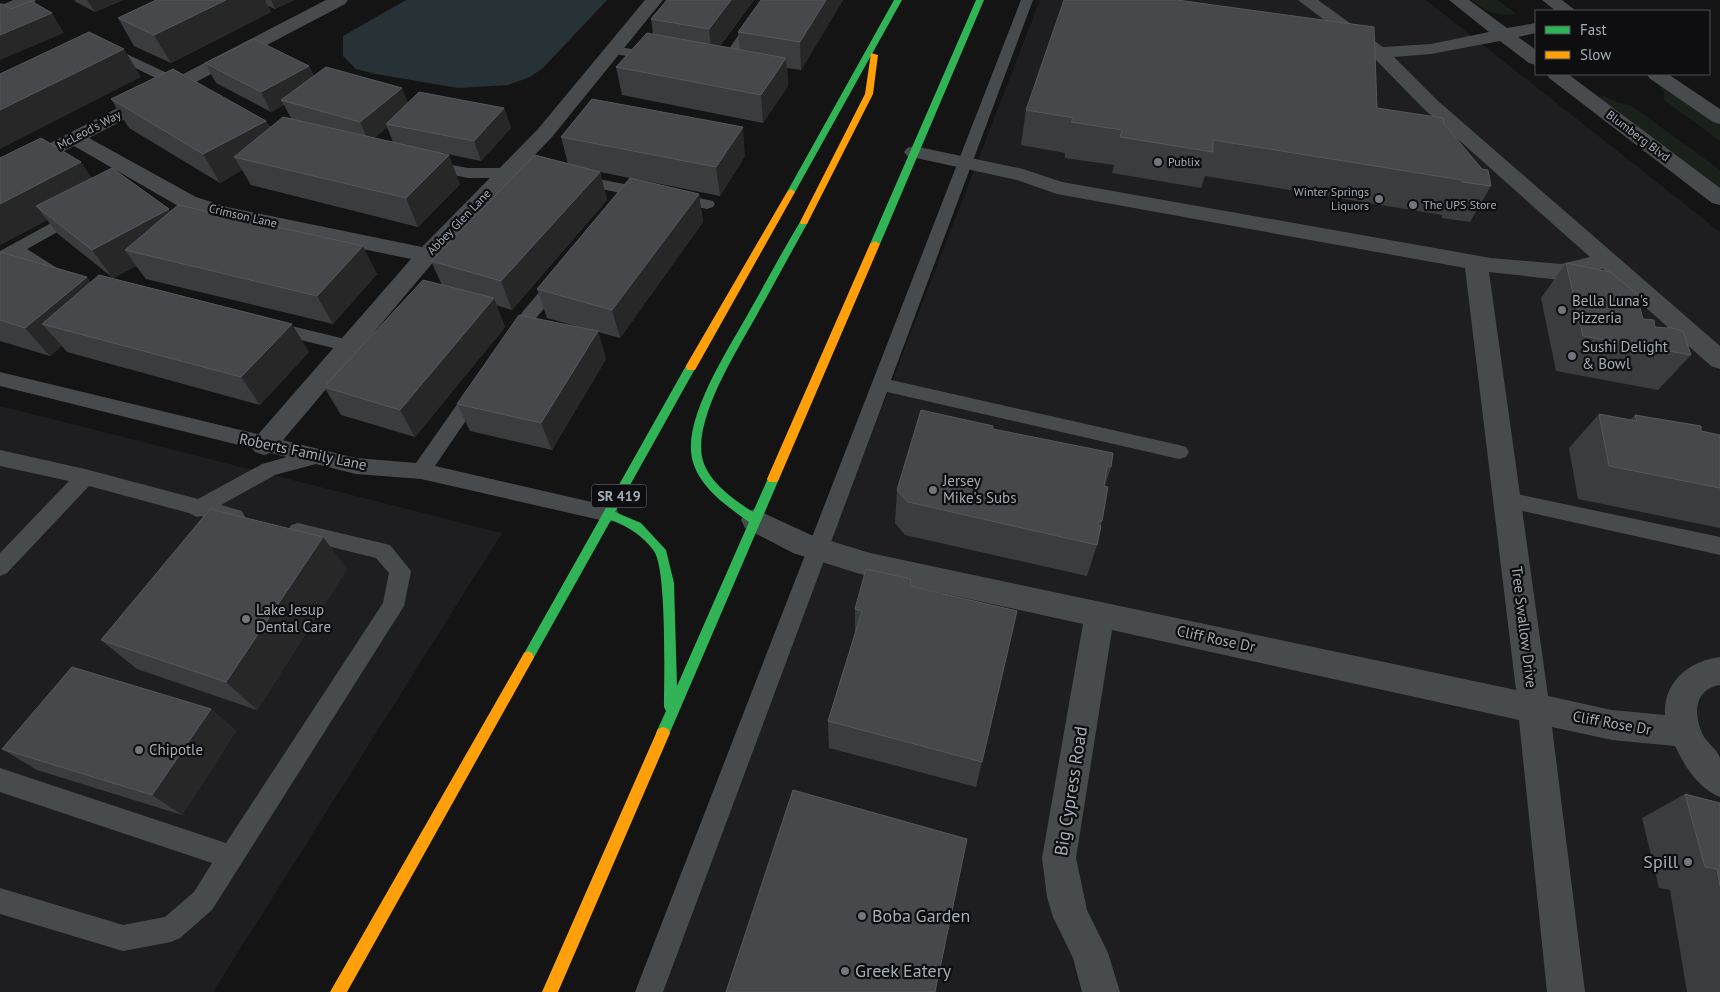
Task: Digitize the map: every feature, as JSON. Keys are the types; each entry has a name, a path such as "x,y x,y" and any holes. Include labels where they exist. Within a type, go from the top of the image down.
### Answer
{"main road":[{"name":"SR 419","path":"338,992 875,44 898,0"},
{"path":"550,992 980,0"},
{"path":"755,520 726,500 712,485 702,468 696,450 700,420 723,369 819,194 870,94 875,44"},
{"path":"609,514 637,526 660,550 668,584 671,716"}],"street":[{"path":"0,12 27,0"},
{"name":"McLeod's Way","path":"0,177 74,138 187,88 338,0"},
{"name":"Abbey Glen Lane","path":"264,445 427,255 545,133 654,0"},
{"path":"1307,0 1379,53 1431,105 1720,360"},
{"path":"1458,0 1535,58"},
{"path":"1551,0 1566,10"},
{"path":"1379,53 1431,48 1535,28"},
{"name":"Blumberg Blvd","path":"1557,75 1720,198"},
{"path":"1657,75 1720,118"},
{"name":"Crimson Lane","path":"74,138 133,181 223,214 427,255"},
{"path":"914,152 1023,175 1057,188 1476,263 1561,272 1606,261"},
{"name":"Tree Swallow Drive","path":"1476,263 1534,707 1566,992"},
{"name":"Cliff Rose Dr","path":"755,520 803,545 870,565 1612,725 1684,732"},
{"name":"Big Cypress Road","path":"1100,614 1059,858 1070,917 1090,953 1101,992"},
{"path":"1720,671 1701,676 1689,685 1682,698 1680,715 1684,732 1696,756 1720,781"}],"lane":[{"path":"741,70 719,67 768,0"},
{"path":"649,992 1027,0"},
{"path":"128,41 106,52 187,88"},
{"path":"613,50 669,58"},
{"path":"419,164 468,173 539,173"},
{"path":"558,177 707,204"},
{"path":"621,205 634,191"},
{"path":"7,254 91,205"},
{"path":"7,254 73,279"},
{"path":"503,353 530,314 567,270"},
{"path":"254,323 349,346"},
{"path":"421,471 486,377"},
{"name":"Roberts Family Lane","path":"0,379 356,466 421,471 609,514"},
{"path":"881,384 1179,452"},
{"path":"197,509 270,469 316,457"},
{"path":"0,458 85,477 197,509 253,521"},
{"path":"0,567 85,477"},
{"path":"1507,500 1720,546"},
{"path":"0,901 123,938 171,929 203,901 393,606 400,571 383,551 281,528"},
{"path":"0,780 231,856"}],"shaded area":[{"path":"406,0 607,0 543,68 530,77 508,85 458,88 356,69 343,56 343,36"},
{"path":"1040,0 1426,0 1720,232 1720,992 655,992"},
{"path":"1471,0 1498,0 1517,14 1498,14"},
{"path":"1664,85 1720,125 1720,141 1664,100 1664,93 1659,86"},
{"path":"1604,96 1632,106 1720,170 1720,188 1599,97"},
{"path":"0,406 502,533 213,992 0,992"}],"building":[{"path":"156,0 226,0 154,35 118,18"},
{"path":"667,0 731,0 709,29 651,19"},
{"path":"761,0 826,0 800,42 738,32"},
{"path":"1064,0 1177,0 1374,27 1377,108 1443,118 1444,124 1482,169 1488,170 1491,186 1213,140 1213,152 1120,137 1122,130 1071,122 1074,118 1026,110"},
{"path":"31,1 52,13 0,35 0,4 11,9"},
{"path":"89,32 124,49 0,110 0,74"},
{"path":"647,33 786,58 761,95 616,67"},
{"path":"254,39 309,66 261,92 205,63"},
{"path":"326,67 402,88 360,122 281,100"},
{"path":"173,69 266,121 203,154 111,99"},
{"path":"419,92 504,108 474,141 386,124"},
{"path":"592,99 743,127 716,167 561,137"},
{"path":"283,117 449,155 406,198 234,157"},
{"path":"41,138 81,162 0,204 0,158"},
{"path":"535,155 600,172 501,281 431,261"},
{"path":"112,168 169,209 92,250 36,206"},
{"path":"630,178 699,194 612,310 537,289"},
{"path":"178,205 363,246 317,296 125,250"},
{"path":"0,252 87,277 25,328 0,320"},
{"path":"1566,263 1610,272 1636,293 1643,319 1654,320 1655,327 1669,327 1683,331 1691,355 1583,336"},
{"path":"99,275 292,324 241,377 42,324"},
{"path":"423,280 494,298 400,410 324,387"},
{"path":"519,315 598,331 541,423 457,404"},
{"path":"921,410 993,426 993,429 1113,453 1111,467 1107,466 1104,486 1108,487 1102,521 1099,521 1098,525 1101,526 1097,545 908,502 897,490"},
{"path":"1599,414 1637,421 1635,415 1701,426 1701,431 1720,435 1720,488 1609,466"},
{"path":"210,509 323,537 226,682 101,640"},
{"path":"866,569 911,579 910,586 1017,611 982,762 828,721 862,611 855,609"},
{"name":"Chipotle","path":"72,667 211,709 152,795 2,749"},
{"path":"793,790 967,839 935,992 726,992"},
{"path":"1685,794 1720,803 1720,886 1717,869 1705,867"}],"traffic: fast":[{"path":"791,192 898,0"},
{"path":"875,244 980,0"},
{"path":"755,520 726,499 702,471 696,449 697,434 707,401 715,384 804,222"},
{"path":"528,657 691,367"},
{"path":"663,733 773,479"},
{"path":"609,514 637,526 660,550 668,583 671,707"}],"traffic: slow":[{"path":"804,222 869,94 874,55"},
{"path":"691,367 791,192"},
{"path":"773,479 875,244"},
{"path":"338,992 528,657"},
{"path":"550,992 663,733"}],"place":[{"name":"Publix","path":"1158,162"},
{"name":"Winter Springs Liquors","path":"1379,199"},
{"name":"The UPS Store","path":"1413,205"},
{"name":"Bella Luna's Pizzeria","path":"1562,310"},
{"name":"Sushi Delight & Bowl","path":"1572,356"},
{"name":"Jersey Mike's Subs","path":"933,490"},
{"name":"Lake Jesup Dental Care","path":"246,619"},
{"name":"Chipotle","path":"139,750"},
{"name":"Spill","path":"1688,862"},
{"name":"Boba Garden","path":"862,916"},
{"name":"Greek Eatery","path":"845,971"}]}
